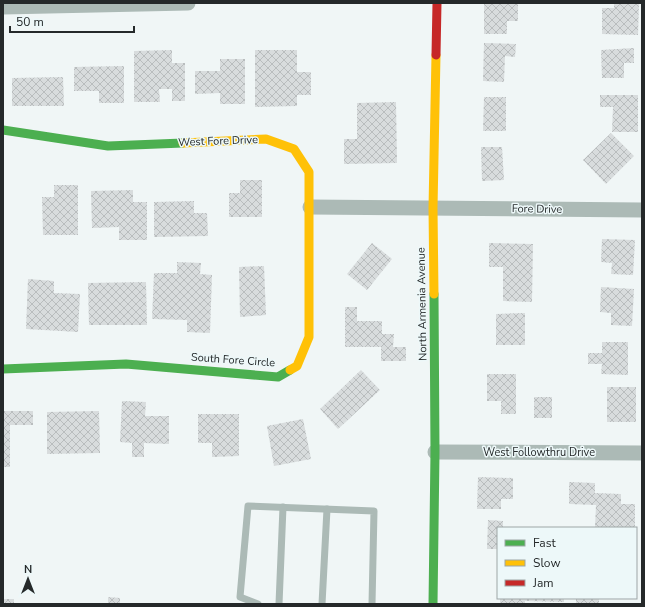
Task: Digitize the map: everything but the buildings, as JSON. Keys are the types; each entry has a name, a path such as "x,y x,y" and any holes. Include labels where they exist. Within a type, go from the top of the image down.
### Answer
{"street":[{"path":"3,7 188,3"},
{"name":"North Armenia Avenue","path":"433,604 435,452 432,208 437,3"},
{"name":"West Fore Drive","path":"3,130 108,146 266,139 294,148 309,172 310,207"},
{"path":"310,207 432,208"},
{"name":"South Fore Circle","path":"3,368 126,364 278,376 297,366 309,337 310,207"},
{"name":"Fore Drive","path":"432,208 642,210"},
{"name":"West Followthru Drive","path":"435,452 642,453"}],"lane":[{"path":"258,604 240,597 248,506 374,511 372,604"},
{"path":"279,604 283,507"},
{"path":"322,604 327,509"}],"traffic: fast":[{"path":"3,130 108,146 183,143"},
{"path":"433,604 435,452 434,294"},
{"path":"3,369 126,364 278,377 290,370"}],"traffic: slow":[{"path":"434,294 433,208 436,55"},
{"path":"183,143 266,139 294,149 309,172 309,337 297,366 290,370"}],"traffic: jam":[{"path":"436,55 437,3"}]}
